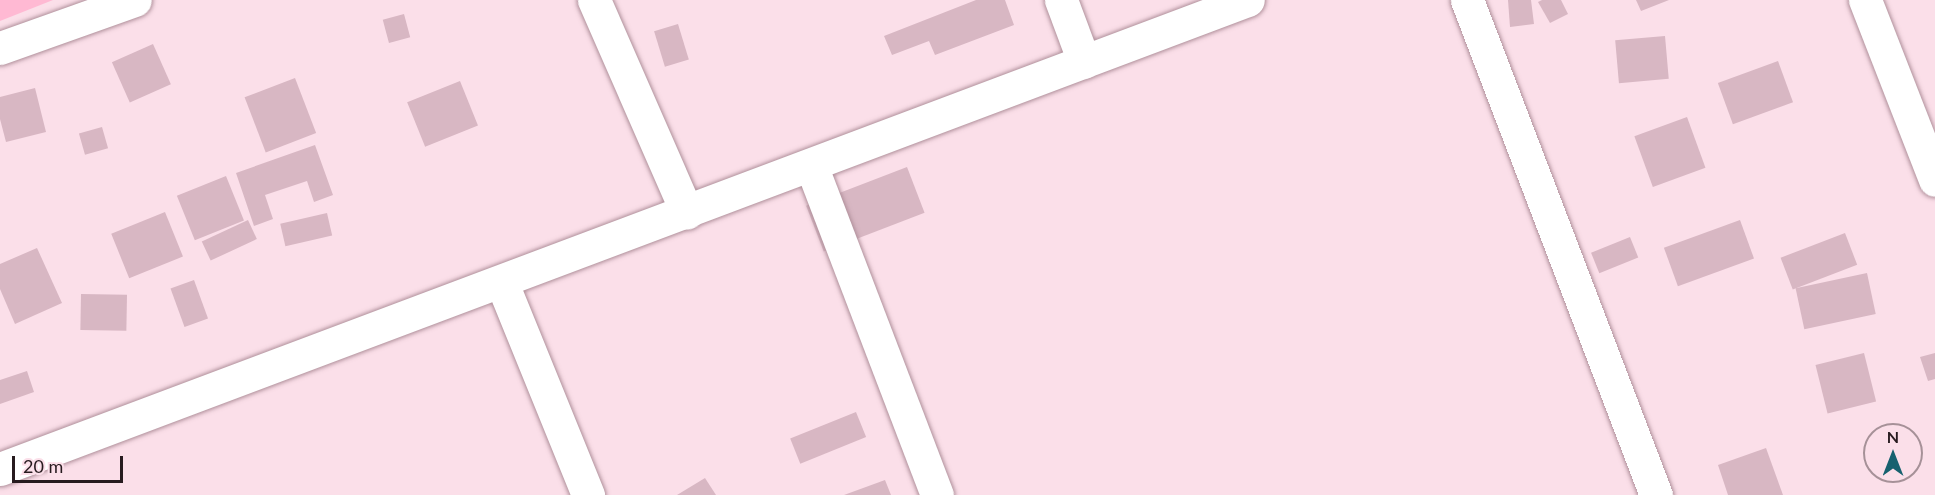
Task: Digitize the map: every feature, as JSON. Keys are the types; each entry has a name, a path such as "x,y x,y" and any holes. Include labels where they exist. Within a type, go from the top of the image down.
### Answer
{"street":[{"path":"0,48 135,0"},
{"path":"594,0 687,213"},
{"path":"1061,0 1084,62"},
{"path":"0,469 502,283 1248,0"},
{"path":"1467,0 1656,495"},
{"path":"1865,0 1934,176"},
{"path":"811,165 937,495"},
{"path":"502,283 588,495"}],"shaded area":[{"path":"0,0 53,0 0,21"}],"building":[{"path":"976,0 1005,0 1014,25 935,55 929,41 892,55 884,36"},
{"path":"1508,0 1531,0 1534,24 1510,27"},
{"path":"1561,0 1568,14 1550,23 1538,2"},
{"path":"1636,0 1669,0 1641,11"},
{"path":"404,14 410,37 389,43 383,20"},
{"path":"678,24 689,59 665,67 654,31"},
{"path":"1665,36 1669,79 1619,83 1615,40"},
{"path":"153,44 171,84 130,102 112,62"},
{"path":"1778,61 1793,102 1733,124 1718,83"},
{"path":"295,78 316,133 266,152 245,97"},
{"path":"460,81 478,126 425,147 407,102"},
{"path":"35,88 46,132 6,142 0,119 0,97"},
{"path":"1687,117 1705,168 1653,187 1634,136"},
{"path":"102,127 108,148 85,155 79,134"},
{"path":"315,145 333,195 314,202 307,181 265,195 273,219 254,226 236,173"},
{"path":"907,167 925,213 824,251 806,206"},
{"path":"226,176 244,221 195,240 177,196"},
{"path":"165,212 183,257 129,278 111,234"},
{"path":"327,213 332,235 285,246 280,224"},
{"path":"248,220 257,239 211,261 202,242"},
{"path":"1740,220 1754,259 1678,286 1664,248"},
{"path":"1845,233 1857,265 1793,289 1781,258"},
{"path":"1630,237 1638,257 1599,273 1591,253"},
{"path":"37,248 62,303 15,324 0,289 0,264"},
{"path":"1867,273 1876,314 1804,329 1796,288"},
{"path":"194,280 208,319 185,327 171,289"},
{"path":"81,294 127,295 126,331 80,330"},
{"path":"1864,353 1876,402 1828,414 1815,365"},
{"path":"1935,353 1935,379 1928,381 1920,357"},
{"path":"27,371 34,392 0,404 0,380"},
{"path":"856,412 866,437 800,464 790,439"},
{"path":"1766,448 1783,495 1728,495 1718,465"},
{"path":"705,478 716,495 677,495"},
{"path":"885,480 891,495 844,495"}]}
